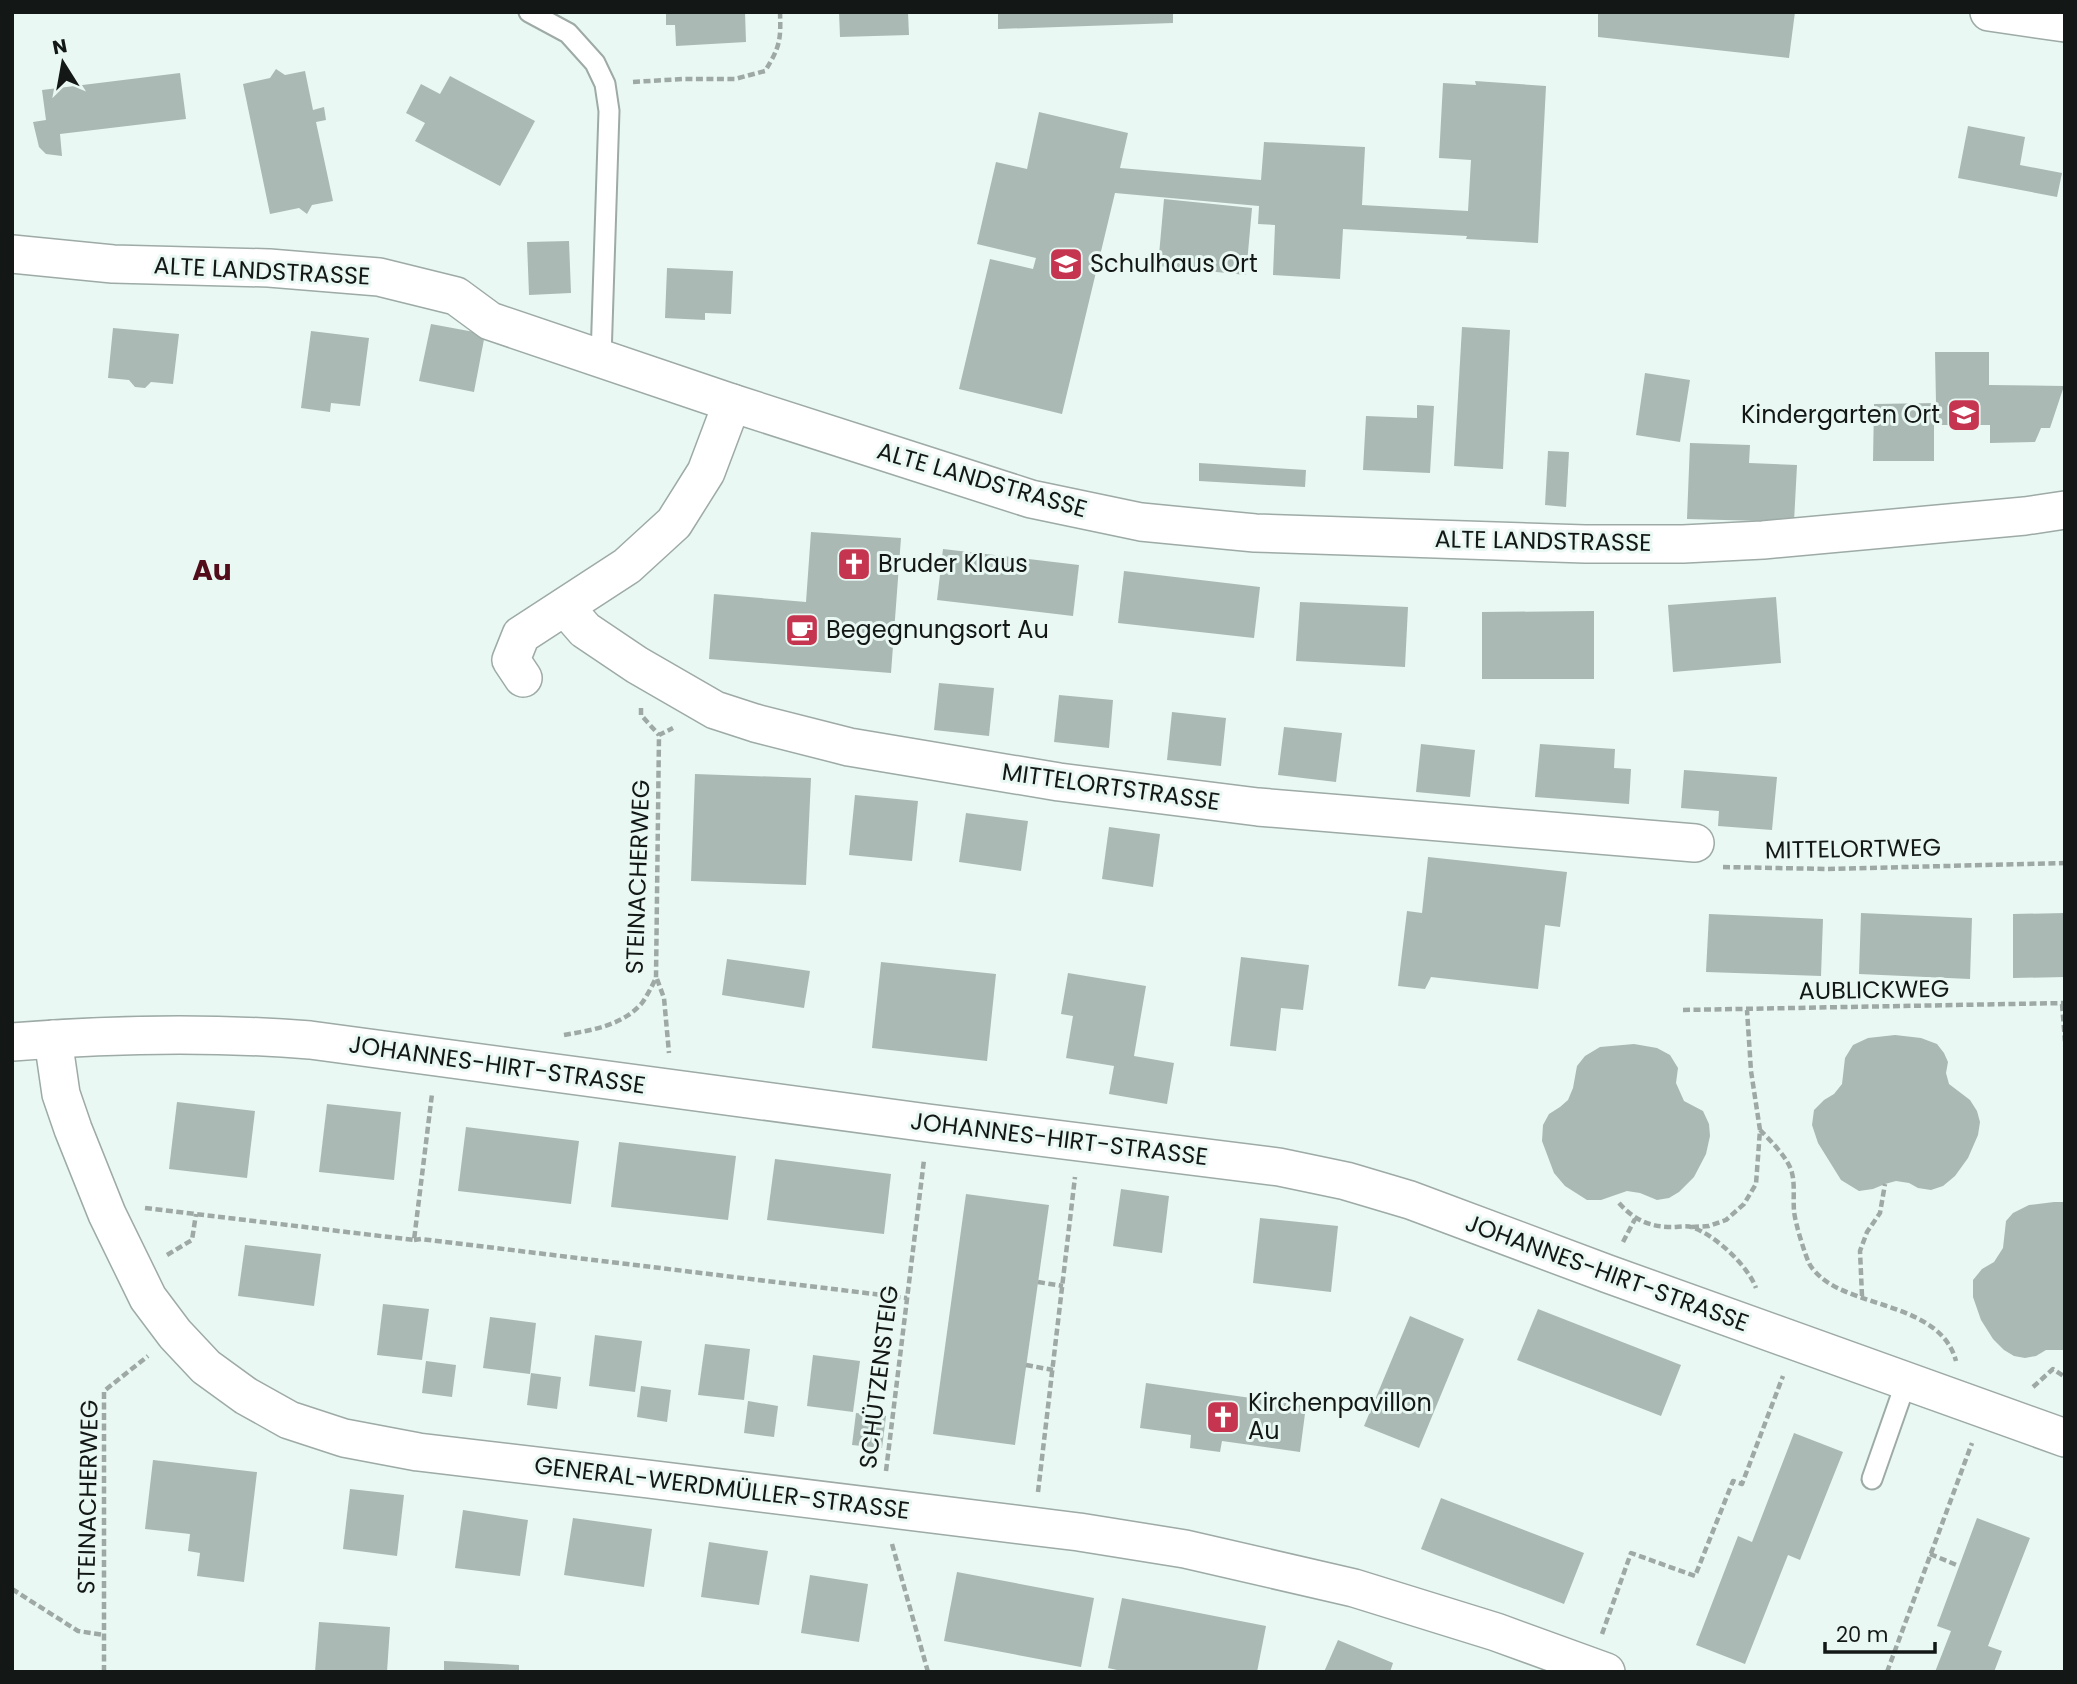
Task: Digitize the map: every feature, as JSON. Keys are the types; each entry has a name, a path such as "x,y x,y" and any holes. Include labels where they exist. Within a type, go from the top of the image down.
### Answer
{"street":[{"path":"1989,12 2065,23"},
{"name":"ALTE LANDSTRASSE","path":"12,254 113,264 269,268 379,277 456,296 489,321 732,403 1031,499 1141,522 1255,533 1585,544 1683,544 2025,516 2065,510"},
{"path":"523,678 511,660 521,635 627,566 674,523 706,472 732,403"},
{"name":"MITTELORTSTRASSE","path":"565,607 585,630 637,665 715,710 849,747 1059,782 1258,807 1708,855"},
{"name":"JOHANNES-HIRT-STRASSE","path":"12,1042 122,1035 201,1034 310,1040 1279,1167 1346,1181 1410,1200 2065,1438"},
{"name":"GENERAL-WERDMÜLLER-STRASSE","path":"53,1039 61,1094 73,1129 107,1214 148,1298 175,1334 205,1367 246,1396 289,1420 344,1438 418,1452 882,1507 1079,1532 1185,1549 1354,1588 1422,1608 1601,1670"}],"lane":[{"path":"529,12 568,33 595,63 604,84 609,111 601,358"},
{"path":"1872,1479 1906,1382"}],"path":[{"path":"645,82 735,79 765,71 781,37 780,12"},
{"path":"641,715 659,735 673,729 707,728 715,710"},
{"name":"STEINACHERWEG","path":"555,1035 594,1030 622,1020 642,1003 656,978 659,735"},
{"name":"MITTELORTWEG","path":"1708,855 1827,869 2065,863"},
{"path":"656,978 664,998 669,1054"},
{"path":"2063,1004 2065,1041"},
{"name":"AUBLICKWEG","path":"1683,1010 2063,1004"},
{"path":"1619,1203 1635,1219 1665,1227 1709,1226 1726,1220 1744,1204 1756,1184 1760,1130 1751,1071 1747,1010"},
{"path":"414,1240 433,1090"},
{"name":"SCHÜTZENSTEIG","path":"928,1123 882,1507 928,1672"},
{"path":"1760,1130 1776,1146 1792,1171 1794,1214 1809,1264 1823,1279 1935,1328 1953,1353 1958,1371"},
{"path":"1038,1492 1079,1142"},
{"path":"1862,1296 1860,1251 1867,1232 1880,1213 1885,1184"},
{"path":"140,1208 907,1298"},
{"path":"164,1257 192,1240 196,1214"},
{"path":"1618,1252 1635,1219"},
{"path":"1692,1227 1735,1258 1754,1283 1757,1294"},
{"path":"1038,1282 1063,1286"},
{"path":"1601,1670 1596,1649 1631,1553 1695,1576 1733,1481 1742,1485 1796,1342"},
{"name":"STEINACHERWEG","path":"104,1672 104,1391 150,1355"},
{"path":"1027,1365 1053,1370"},
{"path":"2030,1394 2033,1387 2053,1369 2065,1377"},
{"path":"1886,1672 1985,1409"},
{"path":"1930,1554 1959,1566"},
{"path":"12,1590 78,1631 104,1635"}],"building":[{"path":"666,12 745,12 746,42 676,46 675,25 666,25"},
{"path":"839,12 908,12 909,35 840,37"},
{"path":"998,12 1173,12 1173,23 998,29"},
{"path":"1598,12 1795,12 1789,58 1598,37"},
{"path":"276,69 285,75 305,71 313,110 324,107 326,120 316,122 333,201 312,205 307,214 299,208 270,214 243,84 270,78"},
{"path":"180,73 186,119 60,134 62,156 46,154 39,147 33,122 46,120 42,90"},
{"path":"450,76 535,121 500,186 415,141 425,123 406,113 421,84 440,94"},
{"path":"1475,81 1546,86 1538,243 1343,229 1340,279 1273,275 1275,225 1258,224 1259,206 1115,193 1062,414 959,389 990,259 1033,269 1036,258 977,244 996,162 1027,169 1039,112 1128,133 1120,168 1261,180 1264,142 1365,147 1362,205 1468,211 1471,160 1439,158 1443,83 1476,85"},
{"path":"1968,126 2025,137 2020,165 2062,173 2057,197 1958,178"},
{"path":"1164,199 1252,208 1246,275 1158,266"},
{"path":"569,241 571,293 529,295 527,242"},
{"path":"667,268 733,271 731,314 705,313 705,320 665,318"},
{"path":"431,324 485,334 474,392 419,381"},
{"path":"1462,327 1510,330 1503,469 1454,466"},
{"path":"113,328 179,334 173,384 151,382 145,388 135,387 129,380 108,378"},
{"path":"311,331 369,338 360,406 331,403 330,412 301,408"},
{"name":"Kindergarten Ort","path":"1935,352 1989,352 1989,385 2064,386 2050,428 2041,428 2035,442 1990,443 1990,425 1934,425 1934,461 1873,461 1874,404 1936,403"},
{"path":"1645,373 1690,380 1680,442 1636,435"},
{"path":"1417,405 1434,406 1430,473 1363,470 1366,416 1417,418"},
{"path":"1690,443 1750,445 1749,463 1797,465 1794,522 1687,519"},
{"path":"1548,451 1569,452 1566,507 1545,505"},
{"path":"1199,463 1306,470 1305,487 1199,481"},
{"name":"Begegnungsort Au","path":"811,532 901,538 891,673 709,659 714,594 806,602"},
{"path":"943,549 1079,565 1073,616 937,600"},
{"path":"1124,571 1260,587 1254,638 1118,623"},
{"path":"1776,597 1781,663 1673,672 1668,605"},
{"path":"1300,602 1408,607 1405,667 1296,661"},
{"path":"1594,611 1594,679 1482,679 1482,612"},
{"path":"939,683 994,688 989,736 934,730"},
{"path":"1059,695 1113,700 1109,748 1054,742"},
{"path":"1172,712 1226,718 1221,766 1167,760"},
{"path":"1284,727 1342,733 1336,782 1278,775"},
{"path":"1421,744 1475,750 1470,797 1416,792"},
{"path":"1540,744 1615,749 1614,768 1631,769 1629,804 1535,797"},
{"path":"1684,770 1777,777 1772,830 1718,826 1719,811 1681,808"},
{"path":"695,774 811,778 806,885 691,881"},
{"path":"855,795 918,801 912,861 849,855"},
{"path":"966,813 1028,821 1021,871 959,862"},
{"path":"1109,827 1160,834 1153,887 1102,879"},
{"path":"1428,857 1567,872 1560,927 1545,925 1538,989 1431,977 1425,989 1398,986 1407,911 1422,913"},
{"path":"1861,913 1972,918 1970,979 1859,974"},
{"path":"2065,913 2065,977 2013,978 2013,914"},
{"path":"1709,914 1823,919 1821,976 1706,972"},
{"path":"1241,957 1309,965 1303,1010 1281,1008 1276,1051 1230,1046"},
{"path":"727,959 810,971 804,1008 722,995"},
{"path":"881,962 996,974 987,1061 872,1048"},
{"path":"1068,973 1146,986 1134,1056 1174,1063 1167,1104 1109,1094 1114,1066 1066,1058 1073,1016 1061,1014"},
{"path":"1895,1035 1921,1038 1937,1044 1948,1062 1946,1073 1949,1084 1970,1100 1977,1111 1980,1122 1978,1135 1968,1158 1955,1176 1943,1186 1931,1190 1896,1181 1859,1191 1841,1180 1818,1143 1812,1125 1814,1110 1842,1084 1845,1058 1853,1045 1868,1038"},
{"path":"1634,1044 1657,1048 1670,1055 1678,1068 1676,1083 1684,1101 1703,1111 1709,1124 1710,1136 1706,1154 1694,1177 1669,1198 1657,1200 1627,1191 1601,1200 1587,1200 1565,1186 1554,1173 1542,1141 1543,1125 1549,1114 1568,1100 1577,1066 1585,1056 1600,1047"},
{"path":"177,1102 255,1111 247,1178 169,1169"},
{"path":"327,1104 401,1112 394,1180 319,1172"},
{"path":"466,1127 579,1141 571,1204 458,1191"},
{"path":"619,1142 736,1156 728,1220 611,1207"},
{"path":"775,1159 891,1174 884,1234 767,1220"},
{"path":"1121,1189 1169,1196 1162,1253 1113,1246"},
{"path":"966,1194 1049,1205 1015,1445 933,1434"},
{"path":"2065,1202 2065,1350 2046,1350 2025,1358 2014,1356 1993,1339 1981,1320 1973,1297 1973,1280 1982,1269 1994,1262 2003,1248 2006,1221 2013,1213 2029,1205"},
{"path":"1260,1218 1338,1226 1331,1292 1253,1283"},
{"path":"245,1245 321,1254 314,1306 238,1296"},
{"path":"383,1304 429,1309 422,1360 377,1355"},
{"path":"1538,1309 1681,1365 1661,1416 1517,1360"},
{"path":"1410,1316 1464,1339 1419,1448 1364,1426"},
{"path":"490,1317 536,1323 530,1374 483,1368"},
{"path":"595,1335 642,1341 635,1392 589,1386"},
{"path":"705,1344 750,1349 744,1400 698,1395"},
{"path":"813,1355 860,1361 853,1412 807,1406"},
{"path":"426,1361 456,1365 452,1397 422,1393"},
{"path":"531,1373 561,1377 557,1409 527,1405"},
{"name":"Kirchenpavillon Au","path":"1146,1383 1306,1406 1300,1452 1222,1441 1220,1452 1190,1448 1191,1435 1140,1428"},
{"path":"641,1386 671,1390 667,1422 637,1417"},
{"path":"748,1401 778,1406 774,1437 744,1433"},
{"path":"856,1413 886,1416 882,1448 852,1445"},
{"path":"1794,1433 1843,1452 1800,1560 1788,1555 1745,1664 1696,1645 1738,1536 1752,1542"},
{"path":"153,1460 257,1472 244,1582 197,1576 200,1553 188,1551 190,1534 145,1529"},
{"path":"350,1489 404,1495 397,1556 343,1549"},
{"path":"1441,1498 1584,1553 1564,1604 1421,1549"},
{"path":"463,1510 528,1520 520,1576 455,1568"},
{"path":"573,1518 652,1529 644,1587 564,1575"},
{"path":"1977,1518 2030,1538 1988,1646 2002,1651 1994,1672 1935,1672 1951,1631 1937,1626"},
{"path":"709,1542 768,1551 759,1605 701,1597"},
{"path":"957,1572 1094,1598 1081,1667 944,1641"},
{"path":"810,1575 868,1584 859,1642 801,1633"},
{"path":"1122,1598 1266,1626 1257,1672 1126,1672 1108,1668"},
{"path":"319,1622 390,1627 387,1672 315,1672"},
{"path":"1338,1640 1393,1663 1390,1672 1324,1672"},
{"path":"444,1661 519,1665 519,1672 444,1672"}],"place":[{"name":"Schulhaus Ort","path":"1066,264"},
{"name":"Kindergarten Ort","path":"1964,415"},
{"name":"Bruder Klaus","path":"854,564"},
{"name":"Begegnungsort Au","path":"802,630"},
{"name":"Kirchenpavillon Au","path":"1223,1417"}],"district":[{"name":"Au","path":"212,570"}]}
